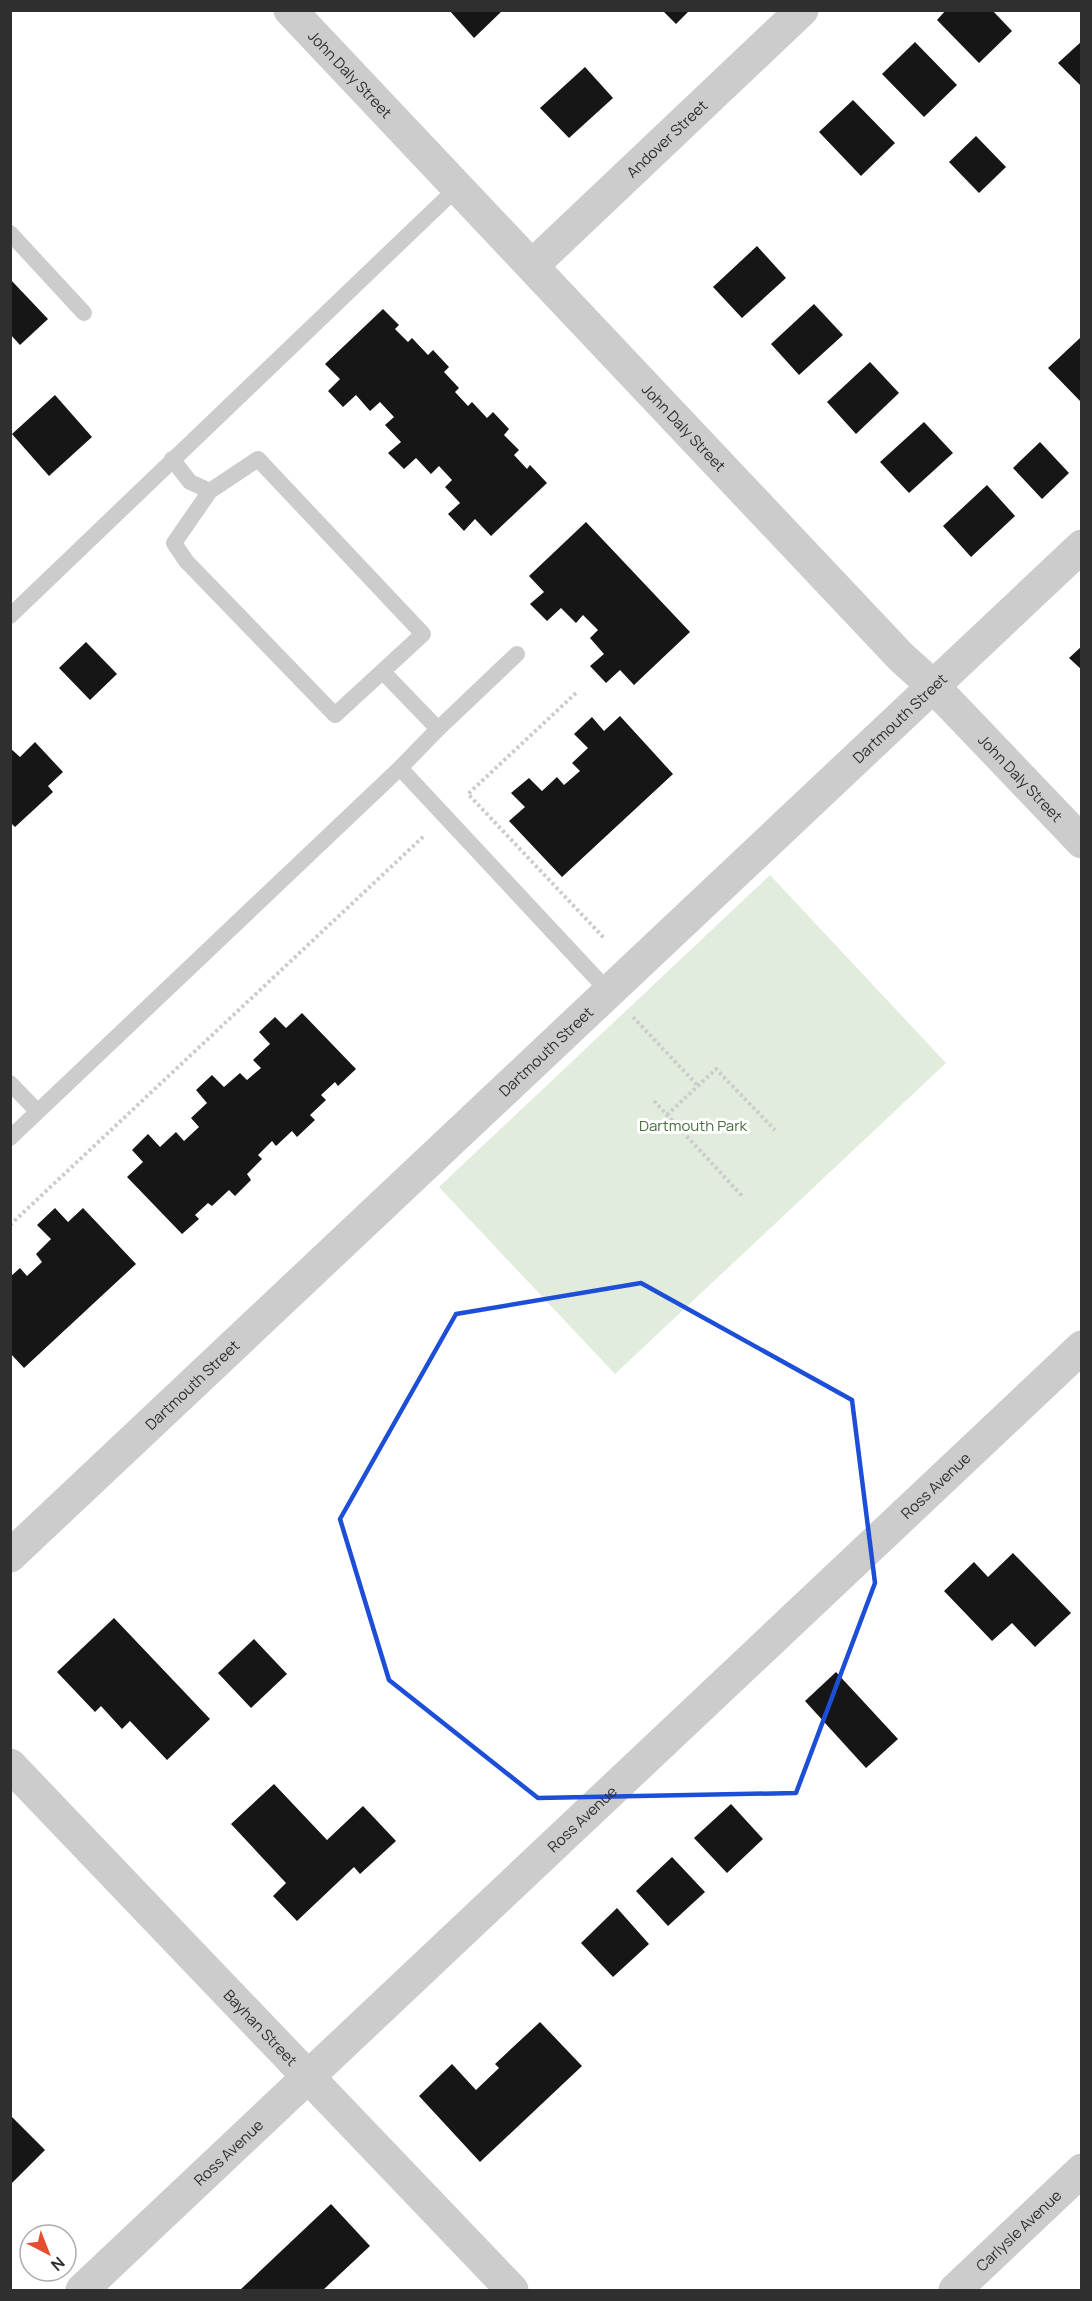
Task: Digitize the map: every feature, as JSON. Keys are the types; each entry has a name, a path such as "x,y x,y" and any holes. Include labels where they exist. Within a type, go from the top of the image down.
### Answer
{"street":[{"name":"John Daly Street","path":"290,10 901,657 933,686 1082,842"},
{"name":"Andover Street","path":"533,265 802,10"},
{"name":"Dartmouth Street","path":"10,1556 1082,546"},
{"name":"Ross Avenue","path":"82,2290 1082,1347"},
{"name":"Bayhan Street","path":"10,1765 512,2290"},
{"name":"Carlysle Avenue","path":"955,2290 1082,2170"}],"lane":[{"path":"10,616 458,187"},
{"path":"10,233 84,313"},
{"path":"172,459 190,482 210,491"},
{"path":"258,459 423,634 384,673 335,715 186,561 174,543 210,491 258,459"},
{"path":"10,1138 517,654"},
{"path":"384,673 438,729"},
{"path":"400,768 609,992"},
{"path":"10,1083 37,1112"}],"path":[{"path":"576,693 468,794 604,938"},
{"path":"10,1225 430,830"},
{"path":"609,992 698,1086"},
{"path":"667,1115 716,1069 775,1130"},
{"path":"654,1101 744,1198"}],"highlighted area":[{"path":"641,1283 852,1400 875,1583 796,1793 538,1798 389,1680 340,1519 456,1314"}],"green space":[{"name":"Dartmouth Park","path":"770,875 946,1063 615,1374 439,1187"}],"building":[{"path":"449,10 503,10 474,38"},
{"path":"662,10 690,10 676,24"},
{"path":"946,10 992,10 1012,31 979,63 937,20"},
{"path":"1082,41 1082,87 1058,63"},
{"path":"915,42 957,85 924,117 882,74"},
{"path":"585,67 613,98 569,138 540,108"},
{"path":"853,100 895,143 861,176 819,132"},
{"path":"976,136 1006,167 979,193 949,162"},
{"path":"757,246 786,278 742,318 713,287"},
{"path":"10,279 48,319 20,345 10,334"},
{"path":"814,304 843,335 799,375 771,344"},
{"path":"383,309 399,325 395,329 408,342 412,338 428,355 433,350 449,367 444,372 459,388 455,392 468,406 472,402 487,418 493,412 509,429 504,435 519,450 514,455 527,469 530,465 547,483 491,536 475,519 464,531 448,514 460,503 445,487 452,480 439,466 431,474 416,458 404,469 388,453 401,442 385,425 394,417 380,402 370,411 356,395 343,407 328,391 340,379 325,364"},
{"path":"1080,338 1082,339 1082,403 1048,368"},
{"path":"870,362 899,393 856,434 827,402"},
{"path":"55,395 92,437 49,476 12,434"},
{"path":"924,422 953,453 909,493 880,462"},
{"path":"1040,442 1069,473 1042,499 1013,468"},
{"path":"987,485 1015,516 971,557 943,526"},
{"path":"586,522 690,632 634,685 620,670 606,683 590,666 604,654 590,638 598,630 583,615 576,623 561,608 547,621 530,604 544,592 529,576"},
{"path":"86,642 117,674 90,700 59,668"},
{"path":"1082,646 1082,670 1069,658"},
{"path":"620,716 673,774 562,877 509,821 525,807 511,793 529,778 542,791 557,777 564,785 580,771 572,763 588,748 574,734 592,717 604,731"},
{"path":"35,742 63,772 48,786 53,792 15,827 10,822 10,748 20,757"},
{"path":"302,1013 356,1069 338,1086 335,1082 321,1095 326,1100 310,1115 315,1120 297,1137 292,1131 276,1146 272,1141 258,1155 262,1159 247,1174 251,1180 235,1196 229,1190 212,1206 208,1203 195,1215 199,1219 182,1234 127,1177 143,1162 132,1150 148,1134 160,1147 176,1132 184,1141 199,1127 191,1118 207,1103 196,1090 212,1075 224,1087 240,1073 247,1080 261,1068 253,1060 270,1044 259,1032 275,1017 286,1028"},
{"path":"55,1208 68,1222 83,1208 136,1264 24,1368 10,1353 10,1277 20,1268 27,1276 42,1262 36,1254 51,1239 37,1225"},
{"path":"1013,1553 1071,1613 1035,1647 1012,1623 992,1641 944,1591 974,1562 988,1577"},
{"path":"114,1618 210,1719 167,1760 130,1721 122,1729 101,1706 95,1712 57,1672"},
{"path":"254,1639 287,1674 251,1708 218,1673"},
{"path":"836,1672 898,1739 866,1768 805,1701"},
{"path":"274,1784 327,1840 363,1806 396,1841 360,1874 354,1867 297,1921 273,1896 286,1883 231,1824"},
{"path":"731,1804 763,1839 727,1873 694,1838"},
{"path":"672,1857 705,1892 668,1926 636,1891"},
{"path":"617,1908 649,1944 613,1977 581,1943"},
{"path":"540,2022 582,2066 480,2162 419,2096 452,2064 476,2090 499,2068 495,2064"},
{"path":"10,2115 45,2150 10,2185"},
{"path":"331,2204 370,2246 323,2290 240,2290"}]}
